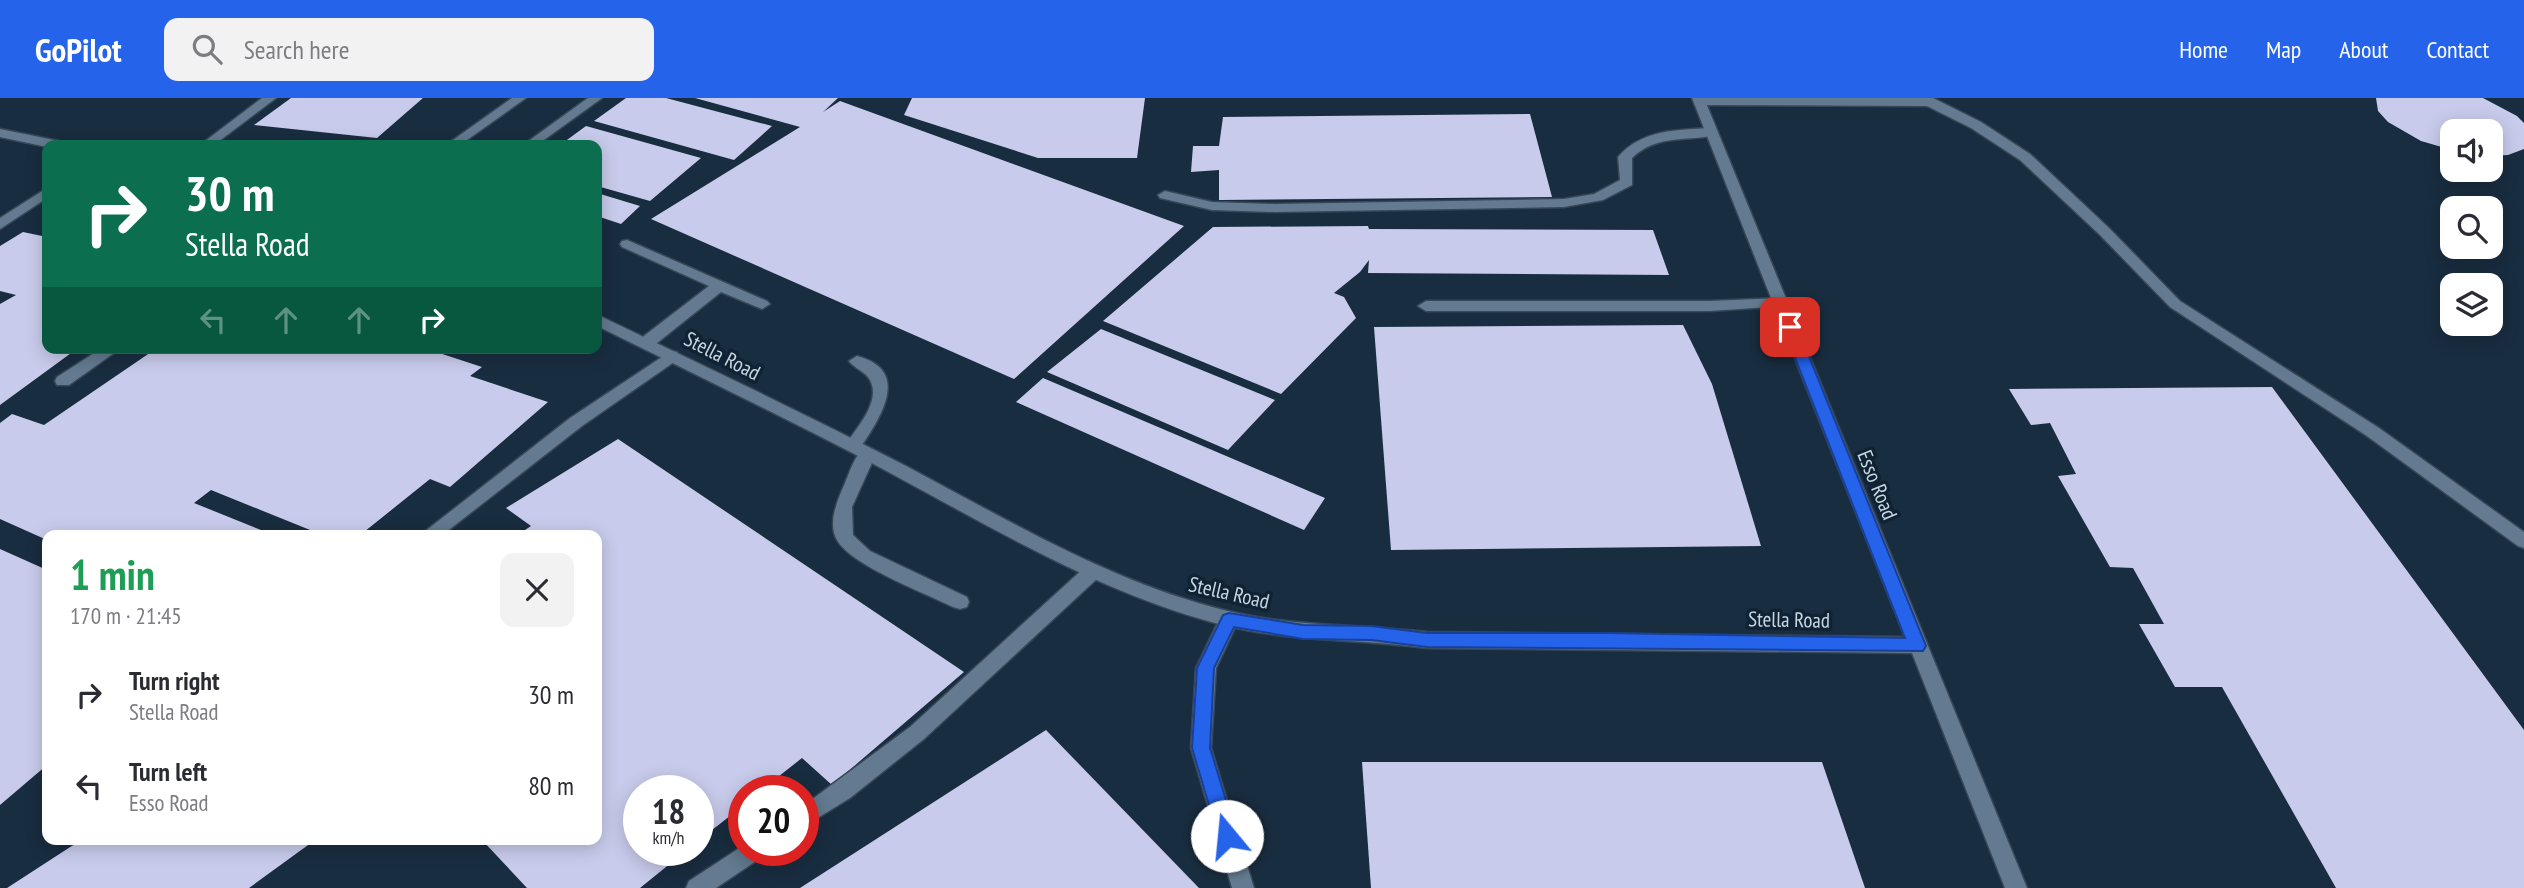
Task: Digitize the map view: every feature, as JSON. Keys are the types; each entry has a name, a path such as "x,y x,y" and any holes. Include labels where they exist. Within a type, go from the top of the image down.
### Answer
{"street":[{"path":"213,140 270,98"},
{"path":"459,140 520,98"},
{"path":"536,140 596,98"},
{"path":"1699,100 1927,100 1976,125 2025,157 2104,231 2175,304 2373,432 2524,541"},
{"name":"Esso Road","path":"1699,100 2016,888"},
{"path":"1165,195 1212,206 1275,208 1564,203 1598,197 1627,183 1625,157 1637,145 1652,137 1711,132"},
{"path":"2,135 42,142"},
{"path":"0,225 42,196"},
{"path":"627,244 762,304"},
{"path":"646,343 719,286"},
{"path":"1426,306 1710,306 1780,303"},
{"name":"Stella Road","path":"602,322 860,450 1092,572 1166,601 1229,619 1303,632 1371,633 1427,640 1606,640 1917,646"},
{"path":"63,381 104,354"},
{"path":"436,530 576,422 671,356"},
{"path":"857,361 875,374 880,386 878,406 860,450 844,507 844,537 864,556 960,603"},
{"path":"819,807 934,718 1000,660 1092,572"},
{"path":"1229,619 1206,668 1201,748 1243,888"},
{"path":"697,888 730,866"}],"building":[{"path":"291,98 423,98 377,138 254,125"},
{"path":"626,98 666,98 772,126 734,160 594,121"},
{"path":"695,98 838,98 823,112 840,101 1184,226 1014,379 651,219 800,127"},
{"path":"912,98 1145,98 1137,158 1038,158 904,115"},
{"path":"2376,98 2483,98 2517,116 2524,123 2524,149 2503,155 2503,119 2440,119 2440,147 2421,141 2388,122 2378,111"},
{"path":"1530,114 1552,197 1219,200 1219,170 1191,172 1193,146 1219,146 1223,117"},
{"path":"586,126 701,158 650,201 602,187 602,140 567,140"},
{"path":"602,195 640,206 621,224 602,218"},
{"path":"1368,226 1369,229 1653,230 1669,275 1368,273 1369,260 1360,272 1334,293 1344,297 1356,318 1281,394 1103,321 1213,227"},
{"path":"23,232 42,236 42,354 70,354 0,405 0,304 16,295 0,291 0,246"},
{"path":"1683,325 1712,384 1761,546 1391,550 1374,327"},
{"path":"1101,329 1275,400 1228,450 1047,372"},
{"path":"148,354 442,354 482,367 470,376 548,402 450,487 430,479 366,530 310,530 211,490 194,503 261,530 42,530 42,538 0,519 0,423 12,414 44,425"},
{"path":"1043,378 1325,498 1304,530 1016,402"},
{"path":"2272,387 2524,730 2524,888 2336,888 2222,687 2175,687 2139,624 2164,624 2133,568 2110,567 2058,476 2076,474 2050,423 2031,425 2009,389"},
{"path":"618,439 964,672 832,785 802,758 780,775 728,775 728,818 714,828 714,775 623,775 623,866 667,866 640,888 527,888 487,845 602,845 602,530 525,530 531,526 506,508"},
{"path":"0,549 42,568 42,769 0,805"},
{"path":"1046,730 1199,888 800,888"},
{"path":"1362,762 1822,762 1865,888 1371,888"},
{"path":"73,845 308,845 249,888 7,888"}],"route":[{"path":"1227,836 1201,748 1206,668 1229,619 1303,632 1371,633 1427,640 1606,640 1917,646 1790,327"}]}
